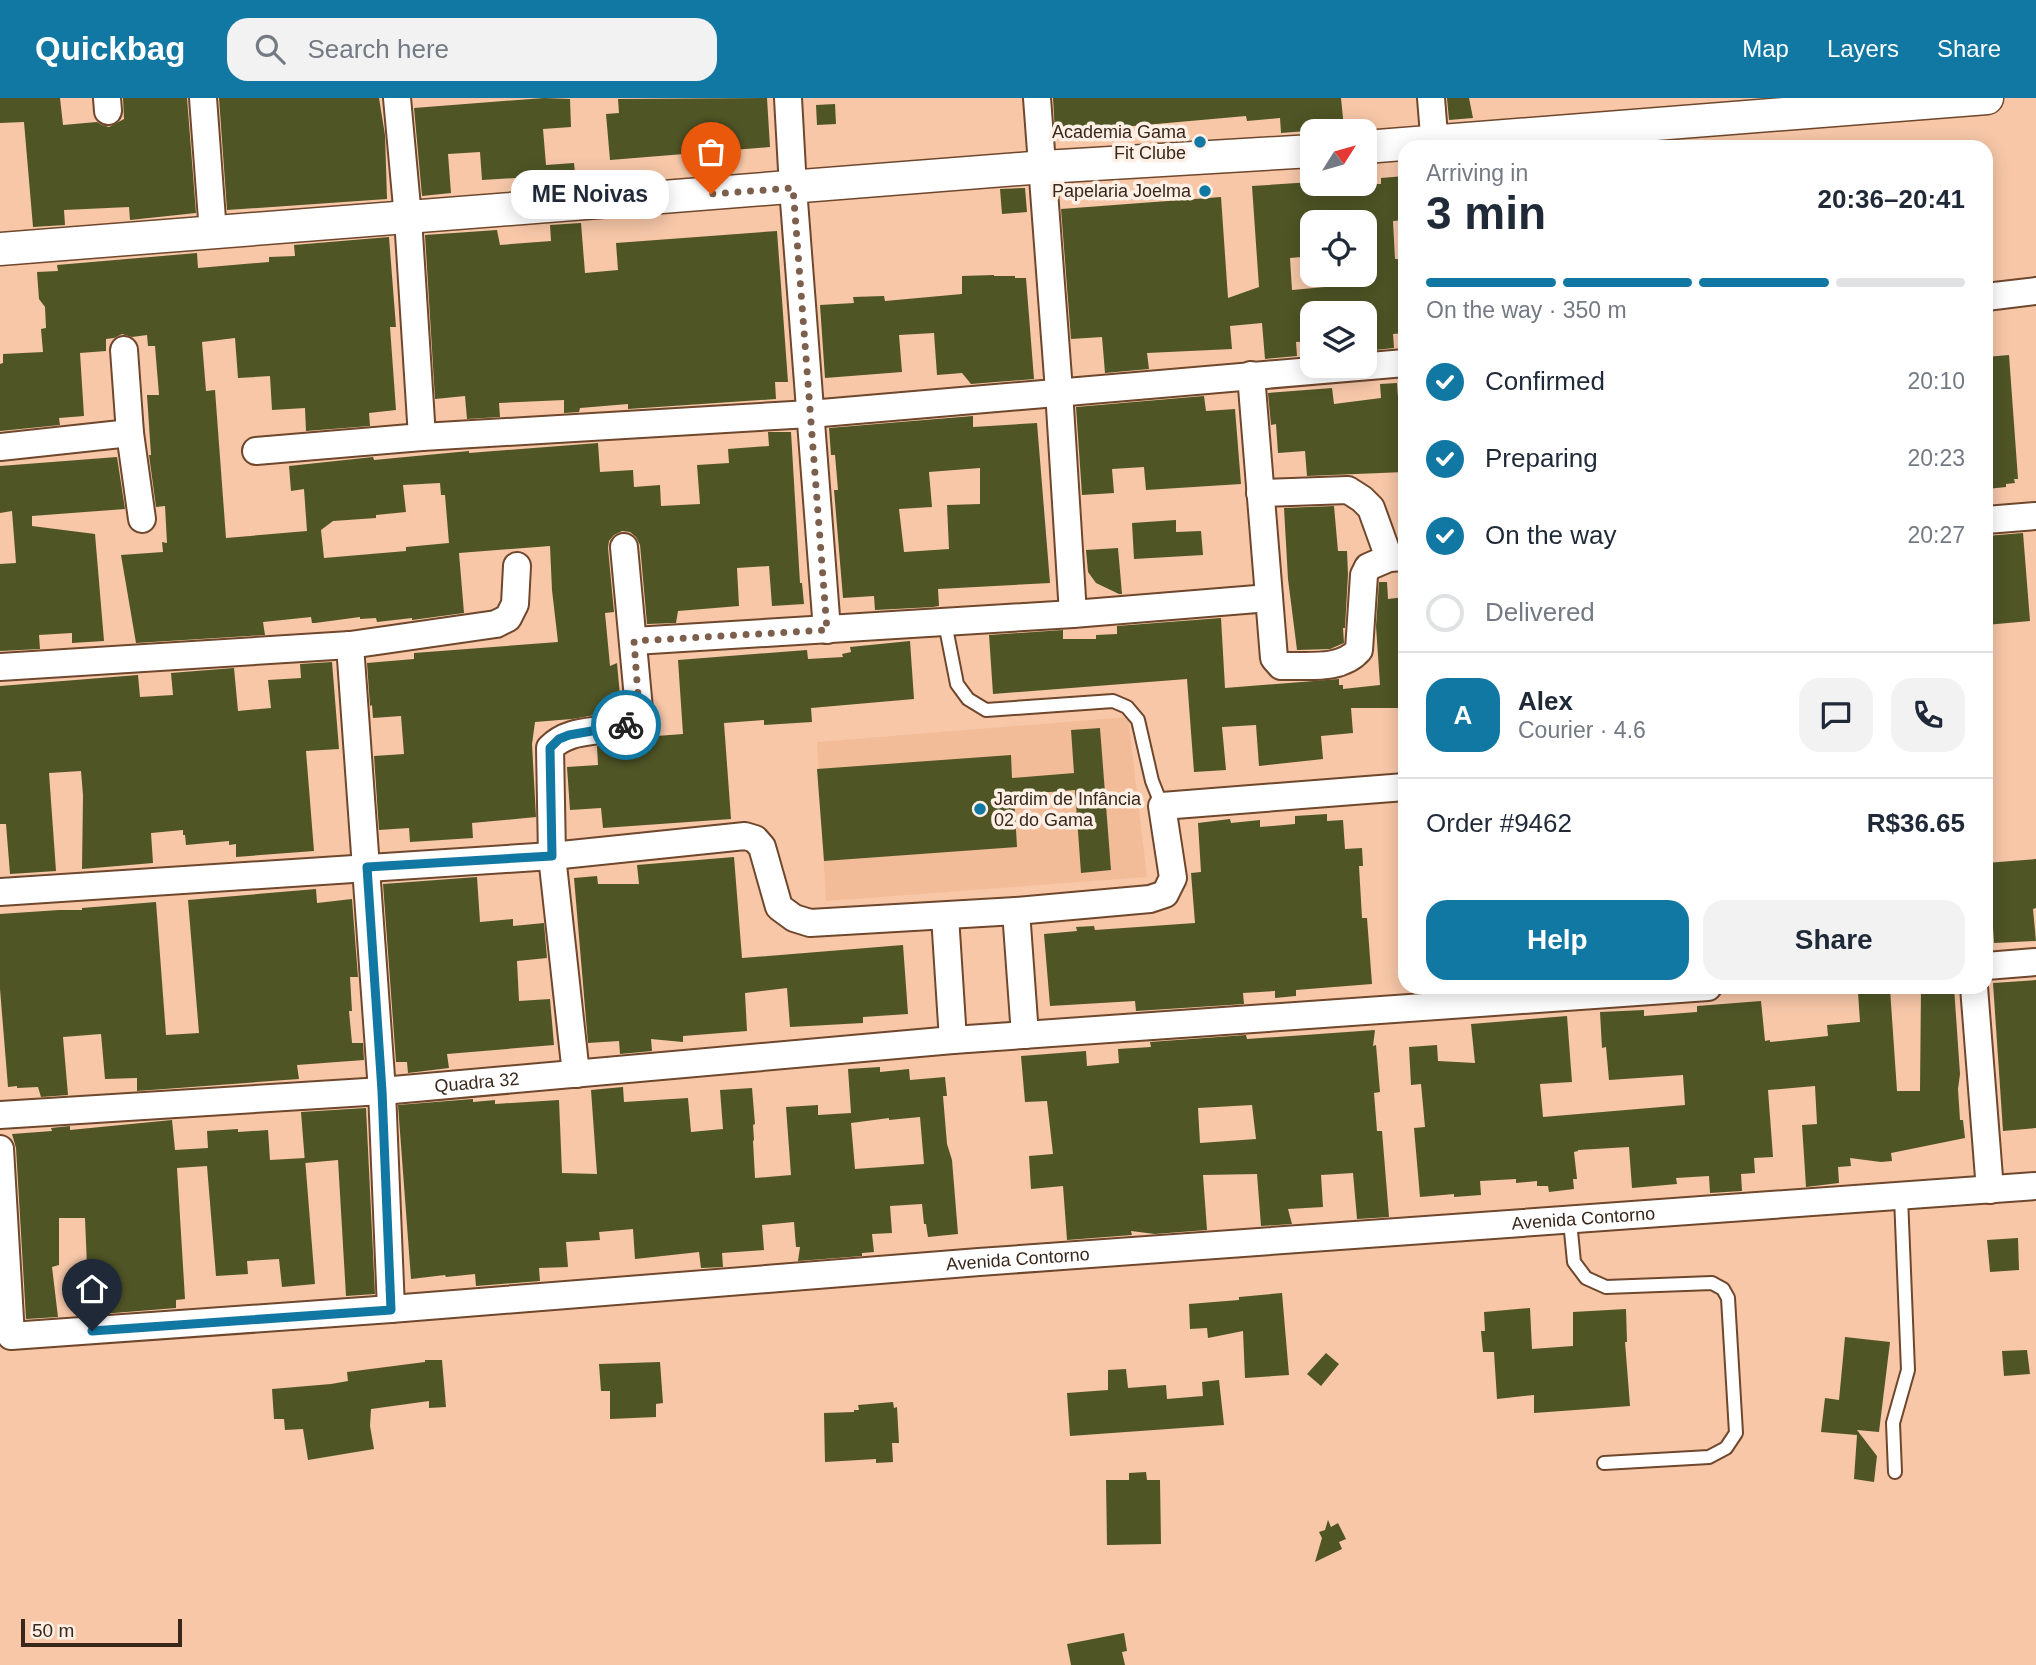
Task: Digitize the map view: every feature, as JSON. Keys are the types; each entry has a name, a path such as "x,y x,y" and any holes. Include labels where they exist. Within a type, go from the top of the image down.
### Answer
{"street":[{"path":"203,98 213,233"},
{"path":"397,98 408,218 422,437"},
{"path":"788,98 827,630"},
{"path":"1037,98 1044,167 1073,614"},
{"path":"1431,98 1435,140"},
{"path":"1482,140 1815,105 1987,98"},
{"path":"1377,147 1398,146"},
{"path":"0,249 1044,167 1300,151"},
{"path":"1993,296 2036,291"},
{"path":"124,350 130,433 142,519"},
{"path":"256,451 422,437 810,414 1398,364"},
{"path":"1251,376 1260,493 1269,598 1273,658 1281,666 1338,664 1353,657 1359,650 1364,575 1367,567 1397,558 1371,508 1348,490 1260,493"},
{"path":"0,447 130,433"},
{"path":"1993,519 2036,516"},
{"path":"576,1074 552,856 550,748 559,739 569,735 625,725 634,719 639,709 624,547"},
{"path":"0,667 350,645 496,624 508,618 514,604 517,566"},
{"path":"634,641 945,623 1269,598"},
{"path":"350,645 382,1091 391,1310"},
{"path":"0,892 552,856 745,836 755,839 762,847 779,906 794,918 810,923 1016,911 1150,899 1165,894 1173,878 1162,807 1398,788"},
{"path":"1016,911 1025,1035"},
{"path":"945,916 953,1040"},
{"path":"1993,965 2036,962"},
{"name":"Quadra 32","path":"0,1115 382,1091 953,1040 1560,994"},
{"path":"1975,994 1990,1190"},
{"path":"0,1149 5,1336"},
{"name":"Avenida Contorno","path":"5,1336 391,1310 979,1262 2036,1186"}],"lane":[{"path":"945,623 957,684 968,699 986,710 1113,701 1127,707 1138,720 1162,807"},
{"path":"1895,1472 1893,1423 1908,1370 1901,1197"},
{"path":"1570,1221 1574,1262 1586,1278 1606,1287 1712,1283 1723,1289 1728,1298 1735,1433 1726,1448 1709,1457 1604,1463"}],"shaded area":[{"name":"Jardim de Infância 02 do Gama","path":"1128,717 1147,877 826,901 817,742"}],"building":[{"path":"0,98 60,98 63,125 97,122 109,127 124,119 123,98 187,98 196,213 130,220 129,207 64,210 65,225 33,227 24,122 0,123"},
{"path":"219,98 379,98 385,135 387,199 227,210"},
{"path":"544,98 570,99 571,127 543,129 546,165 574,163 576,184 514,190 516,178 482,180 480,152 448,154 451,193 422,196 414,108"},
{"path":"767,98 770,147 610,160 606,114 619,113 618,99"},
{"path":"1053,98 1341,98 1343,119 1300,119 1300,131 1281,133 1280,118 1247,121 1246,116 1055,133"},
{"path":"1447,98 1469,98 1473,118 1449,120"},
{"path":"835,104 836,124 817,125 816,105"},
{"path":"1398,177 1398,221 1393,221 1395,259 1398,259 1398,334 1393,334 1394,348 1377,350 1377,301 1300,301 1300,342 1296,342 1297,356 1265,359 1262,323 1230,326 1232,349 1147,353 1149,369 1105,373 1102,337 1071,339 1061,209 1221,197 1228,298 1259,287 1252,186 1300,183 1300,196 1377,196 1377,184 1381,184 1381,178"},
{"path":"1025,188 1027,212 1002,214 1000,189"},
{"path":"581,223 585,273 618,270 616,243 777,231 788,382 775,382 776,399 628,409 628,404 580,408 579,412 564,413 564,400 499,403 500,417 467,419 465,396 435,399 425,235 497,230 500,245 551,241 550,225"},
{"path":"389,237 396,327 390,327 396,410 369,413 370,426 306,431 305,408 272,410 270,376 238,378 235,338 202,342 206,391 215,390 226,538 307,531 304,489 291,491 289,466 373,457 374,460 598,443 600,472 633,470 634,487 660,485 661,506 700,504 697,465 729,463 728,449 769,446 768,432 791,432 800,583 804,604 772,606 769,566 737,568 739,606 678,611 676,623 647,624 640,545 630,532 622,531 614,535 608,548 614,612 605,613 610,666 617,663 621,707 607,713 535,722 532,744 536,817 472,823 473,838 410,842 409,828 379,830 374,756 404,754 401,716 373,718 367,663 414,659 414,653 558,642 550,546 459,553 464,613 377,622 376,618 360,617 312,623 311,617 263,622 265,635 136,643 121,555 163,552 162,542 167,543 165,506 156,507 149,455 147,395 159,395 155,346 148,346 147,335 132,337 122,334 106,339 106,351 80,353 84,416 59,418 60,425 0,431 0,364 3,363 3,354 43,352 41,329 46,328 45,307 39,299 37,272 58,271 57,265 197,253 198,268 269,262 269,257 295,256 294,245","holes":["440,483 441,495 445,495 449,543 406,547 406,551 324,558 321,530 333,521 376,518 376,515 406,512 403,485"]},
{"path":"962,276 1026,278 1034,379 971,384 962,373 937,375 934,333 899,335 902,372 825,378 820,305 854,303 853,297 884,296 885,301 962,294"},
{"path":"2009,355 2018,479 2014,479 2015,483 2006,484 2006,487 1993,488 1993,356"},
{"path":"1397,383 1398,472 1307,476 1305,451 1278,453 1276,424 1271,425 1268,393 1332,388 1334,404 1381,398 1380,384"},
{"path":"1204,396 1206,411 1235,409 1241,484 1146,490 1144,467 1112,469 1114,493 1082,495 1076,407"},
{"path":"973,416 973,427 1037,423 1050,583 938,589 939,606 933,607 875,610 874,596 843,598 834,490 838,490 829,428","holes":["980,468 980,504 947,505 949,549 904,552 899,509 932,507 929,472"]},
{"path":"117,457 125,509 32,516 32,526 95,534 104,641 72,643 72,633 39,635 40,649 0,651 0,564 16,563 12,511 0,513 0,466"},
{"path":"1334,506 1338,551 1347,551 1344,643 1330,649 1297,650 1288,579 1284,508"},
{"path":"1176,520 1176,532 1201,531 1203,555 1134,559 1132,523"},
{"path":"2023,533 2030,621 1993,624 1993,535"},
{"path":"1118,548 1122,594 1096,583 1088,572 1086,550"},
{"path":"1379,582 1387,582 1388,599 1398,598 1398,708 1351,708 1353,733 1321,736 1323,759 1259,766 1256,725 1222,727 1226,770 1194,772 1187,679 993,694 989,635 1063,630 1063,639 1096,639 1096,635 1117,634 1117,626 1221,618 1225,688 1339,679 1339,685 1343,685 1343,689 1380,685 1376,626"},
{"path":"910,641 914,699 811,708 812,722 764,725 764,720 724,723 731,819 603,828 601,808 570,810 567,767 598,765 597,746 630,738 683,734 678,660 807,650 808,659 843,657 842,654 851,652 850,647"},
{"path":"332,662 339,749 306,751 314,851 236,857 236,844 229,845 229,841 186,845 183,830 151,833 153,863 82,869 81,771 49,773 56,871 10,874 6,824 0,824 0,686 138,675 140,697 173,695 171,673 234,668 238,711 271,708 268,680 301,678 300,664"},
{"path":"1100,728 1111,870 1081,873 1075,790 1014,795 1017,847 824,861 817,769 1011,755 1012,778 1074,773 1071,730"},
{"path":"1327,814 1327,821 1343,820 1345,849 1362,848 1363,866 1359,866 1362,918 1367,918 1372,984 1296,990 1296,996 1275,998 1275,991 1243,993 1244,1004 1136,1011 1135,1001 1050,1006 1044,934 1077,931 1076,927 1094,926 1095,930 1195,923 1191,873 1201,872 1198,823 1230,819 1231,823 1260,820 1260,827 1295,824 1295,816"},
{"path":"734,857 742,958 903,945 908,1014 863,1017 863,1023 790,1027 787,988 745,993 747,1031 683,1036 683,1042 651,1039 652,1051 620,1054 619,1041 588,1043 574,878 597,876 598,884 639,884 637,865"},
{"path":"2036,859 2036,908 2033,909 2036,941 1994,943 1993,862"},
{"path":"477,877 480,922 513,919 513,926 544,923 547,958 517,961 519,1001 550,999 554,1045 447,1054 449,1068 408,1073 407,1062 396,1062 383,884"},
{"path":"316,889 317,903 352,899 358,977 350,977 352,1011 349,1011 352,1043 363,1043 364,1060 297,1065 299,1079 137,1091 137,1078 105,1079 101,1034 63,1037 68,1095 41,1097 38,1087 8,1087 0,989 0,914 82,910 156,902 166,1035 199,1033 188,900"},
{"path":"2036,980 2036,1128 2003,1131 1993,983"},
{"path":"1858,994 1890,994 1897,1091 1920,1091 1921,994 1954,994 1960,1120 1963,1120 1965,1138 1891,1153 1892,1161 1850,1158 1851,1166 1838,1167 1839,1183 1806,1187 1802,1125 1817,1124 1815,1086 1768,1090 1773,1157 1754,1158 1755,1173 1741,1174 1742,1191 1710,1193 1709,1176 1676,1178 1677,1184 1632,1188 1629,1147 1574,1152 1577,1179 1573,1179 1574,1189 1549,1192 1548,1186 1537,1186 1537,1181 1516,1183 1516,1179 1480,1181 1481,1195 1420,1197 1414,1128 1425,1127 1421,1084 1411,1085 1409,1047 1437,1045 1438,1061 1475,1063 1471,1024 1567,1016 1572,1082 1540,1084 1543,1117 1685,1105 1683,1075 1609,1080 1606,1047 1602,1048 1600,1012 1644,1010 1644,1016 1697,1012 1697,1006 1761,1001 1765,1041 1770,1042 1828,1036 1827,1025 1860,1022"},
{"path":"1375,1030 1373,1046 1376,1045 1380,1092 1374,1093 1377,1131 1382,1131 1389,1217 1357,1219 1353,1173 1321,1175 1323,1207 1288,1209 1292,1224 1261,1226 1257,1174 1203,1175 1207,1230 1155,1234 1131,1231 1132,1235 1067,1240 1063,1186 1031,1189 1029,1156 1053,1154 1047,1101 1025,1102 1021,1056 1086,1051 1087,1066 1119,1063 1118,1049 1151,1047 1150,1042 1246,1035 1247,1039","holes":["1252,1105 1256,1139 1200,1143 1198,1108"]},
{"path":"880,1067 880,1072 909,1069 910,1080 945,1077 947,1096 943,1096 958,1234 928,1237 922,1204 890,1206 892,1233 872,1234 874,1252 862,1253 862,1256 798,1261 800,1247 796,1247 794,1222 762,1225 764,1250 722,1253 723,1267 701,1268 699,1252 635,1259 633,1229 599,1232 600,1240 566,1242 568,1267 539,1268 540,1281 476,1286 475,1274 411,1279 398,1105 473,1099 473,1102 495,1100 495,1104 559,1100 562,1173 597,1174 591,1090 623,1087 624,1102 688,1098 691,1132 723,1129 720,1090 752,1088 755,1178 791,1175 786,1107 818,1105 818,1115 851,1113 848,1069","holes":["920,1117 924,1164 855,1169 851,1123"]},
{"path":"366,1108 375,1294 346,1296 338,1160 305,1163 301,1112"},
{"path":"172,1120 175,1150 208,1148 207,1131 268,1130 270,1160 305,1158 315,1284 282,1287 279,1259 247,1261 248,1274 216,1276 207,1166 177,1168 185,1299 176,1300 176,1308 89,1315 85,1218 59,1218 59,1265 52,1267 58,1317 26,1319 16,1148 12,1134 52,1131 51,1128 70,1126 70,1130"},
{"path":"2018,1238 2019,1270 1990,1272 1987,1240"},
{"path":"1282,1293 1289,1375 1245,1378 1243,1331 1208,1338 1207,1328 1190,1329 1189,1304"},
{"path":"1530,1308 1532,1349 1573,1346 1573,1312 1626,1309 1625,1342 1630,1406 1534,1413 1534,1395 1497,1399 1494,1352 1483,1352 1481,1331 1485,1331 1484,1312"},
{"path":"1845,1337 1890,1342 1879,1432 1857,1430 1877,1456 1874,1482 1854,1479 1857,1435 1821,1432 1825,1398 1839,1400"},
{"path":"2027,1350 2030,1374 2004,1376 2002,1351"},
{"path":"1326,1353 1339,1364 1321,1386 1307,1374"},
{"path":"425,1360 442,1360 446,1407 429,1408 429,1401 371,1409 370,1426 374,1449 308,1460 303,1429 285,1430 284,1419 274,1419 272,1389 348,1381 347,1372"},
{"path":"660,1362 663,1403 656,1404 656,1417 610,1419 610,1391 601,1391 599,1364"},
{"path":"1126,1369 1128,1388 1166,1385 1167,1399 1203,1396 1202,1382 1219,1380 1224,1425 1070,1436 1067,1393 1108,1390 1108,1370"},
{"path":"893,1402 894,1408 897,1407 899,1443 892,1443 893,1462 876,1463 876,1459 825,1462 824,1413 854,1412 859,1410 858,1405"},
{"path":"1146,1472 1147,1480 1160,1480 1161,1544 1107,1545 1106,1480 1129,1480 1129,1473"},
{"path":"1328,1520 1331,1527 1338,1523 1346,1539 1339,1542 1342,1549 1315,1562 1322,1538 1319,1532 1325,1530"},
{"path":"1124,1633 1127,1651 1122,1652 1125,1665 1071,1665 1067,1644"}],"way so far":[{"path":"626,725 634,719 639,709 634,641 827,630 793,188 711,194"}],"place":[{"name":"Academia Gama Fit Clube","path":"1200,142"},
{"name":"Papelaria Joelma","path":"1205,191"},
{"name":"ME Noivas","path":"711,194"},
{"name":"Jardim de Infância 02 do Gama","path":"980,809"}],"route":[{"path":"92,1331 391,1310 382,1091 367,867 552,856 550,748 559,739 569,735 626,725"}]}
